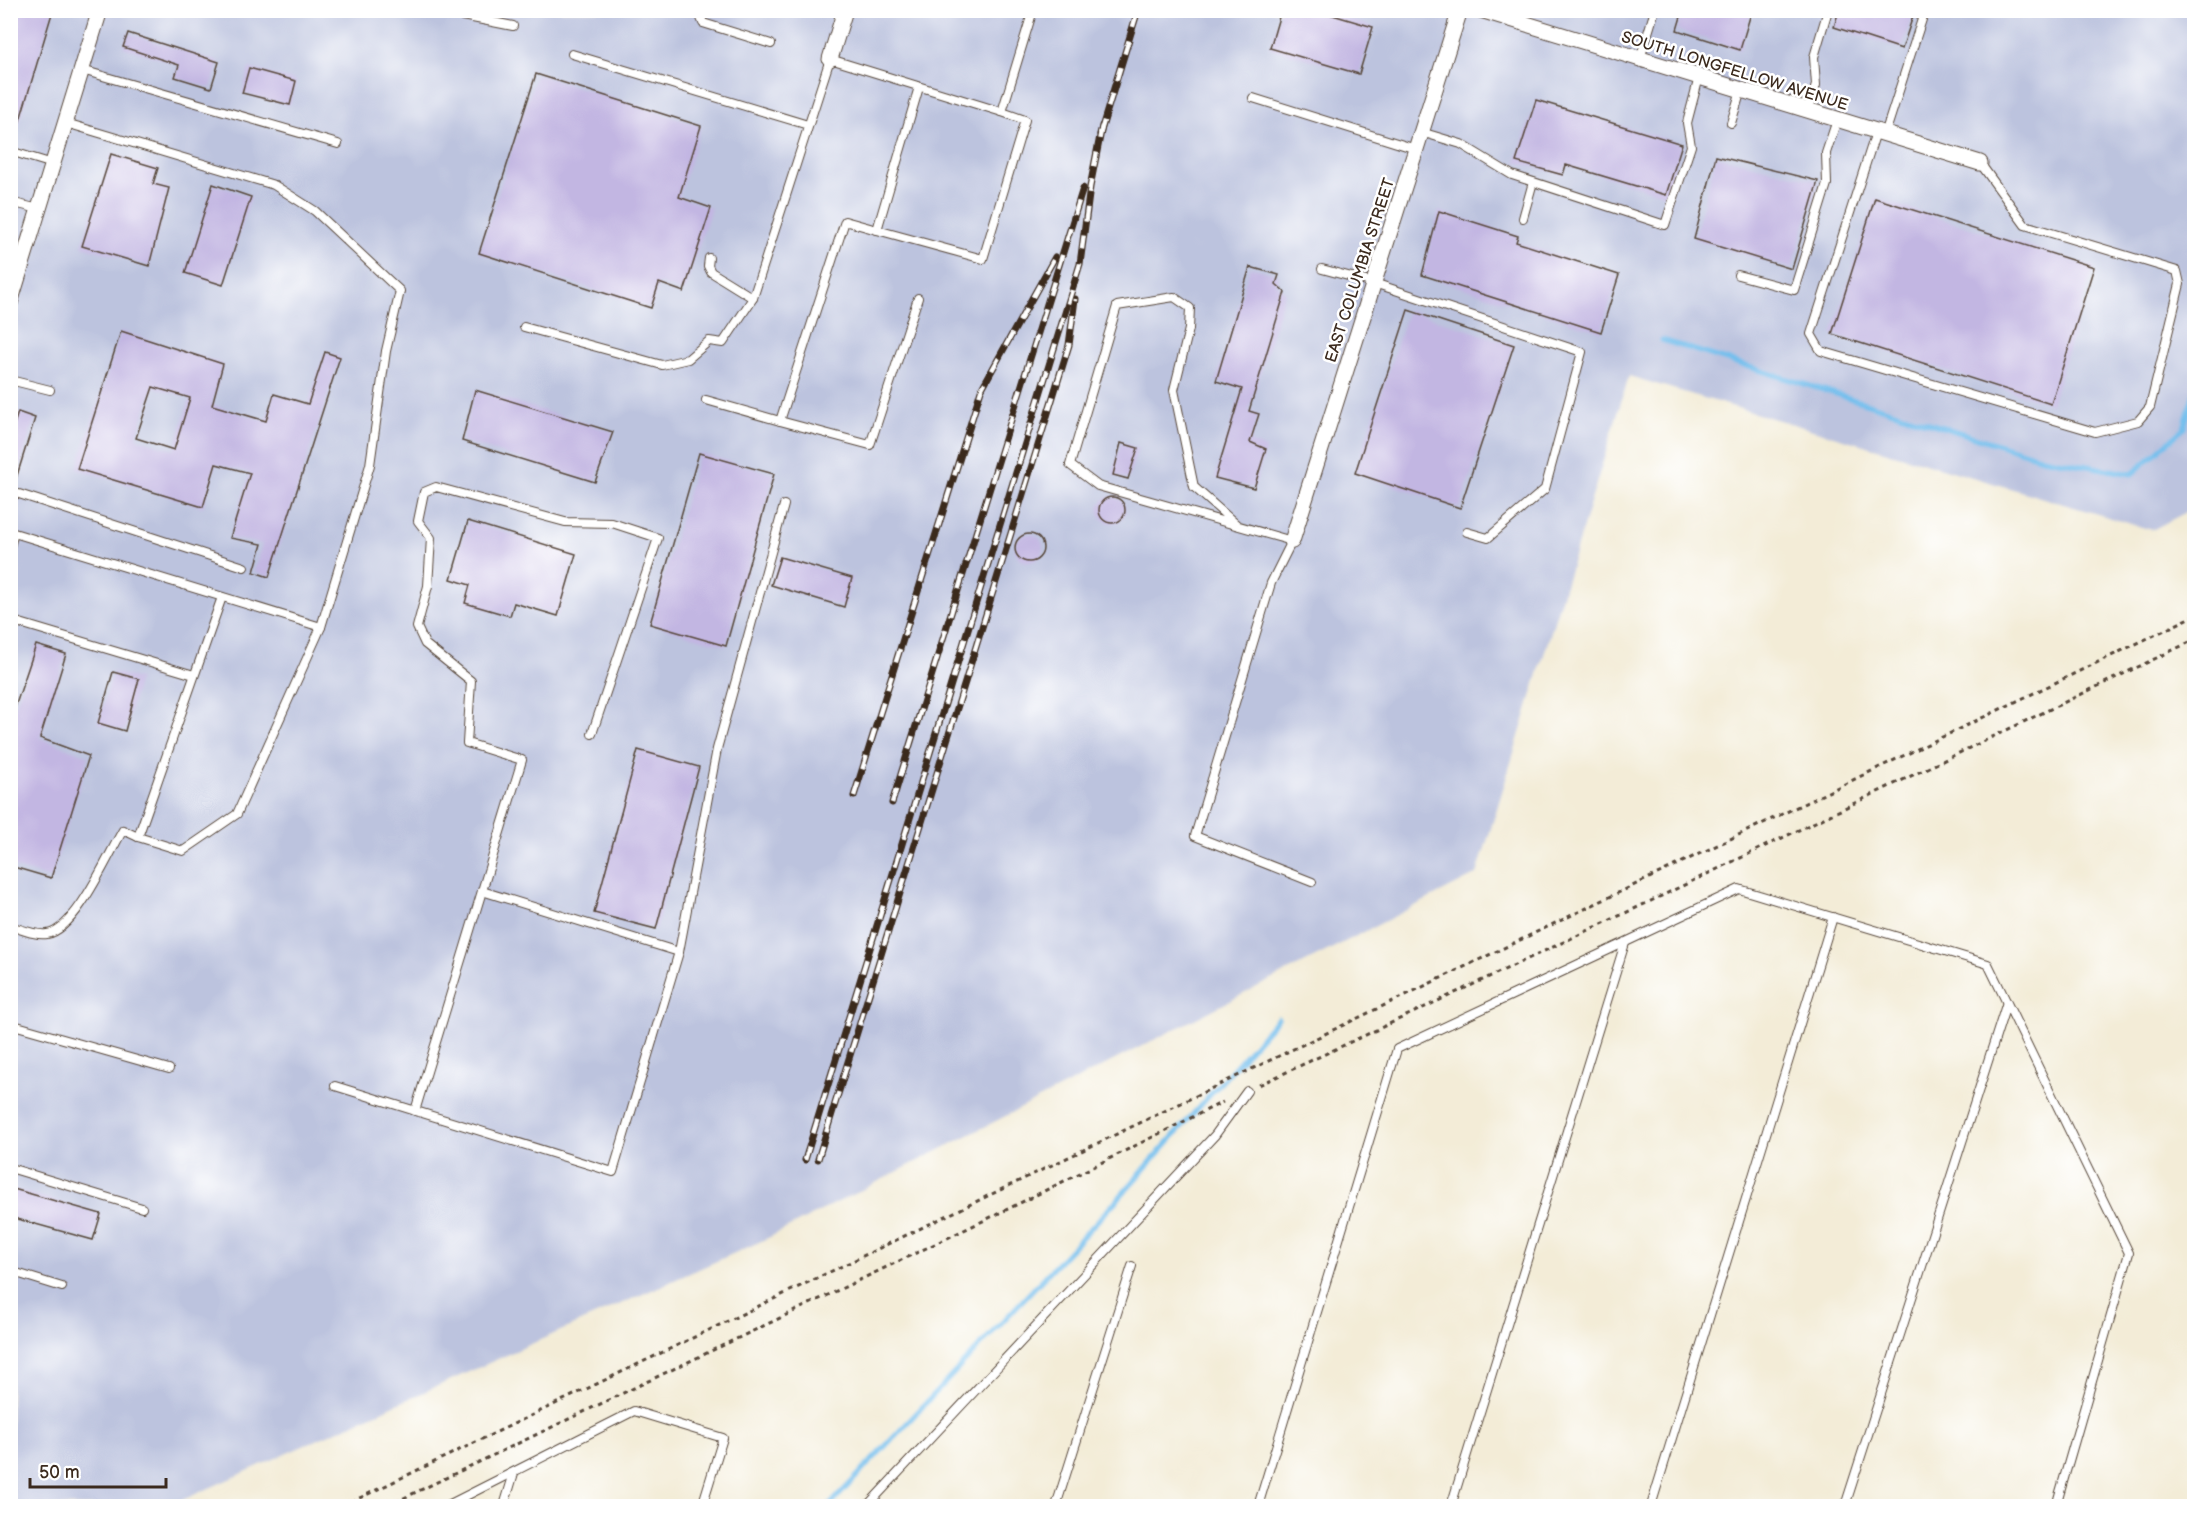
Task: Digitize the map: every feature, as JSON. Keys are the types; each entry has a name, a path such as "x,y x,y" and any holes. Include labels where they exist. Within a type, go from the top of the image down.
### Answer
{"street":[{"path":"10,303 100,10"},
{"path":"830,58 845,10"},
{"name":"EAST COLUMBIA STREET","path":"1292,541 1460,10"},
{"name":"SOUTH LONGFELLOW AVENUE","path":"1480,10 1517,16 1640,59 1980,163"}],"lane":[{"path":"432,10 513,26"},
{"path":"698,10 703,23 771,44"},
{"path":"1002,112 1033,10"},
{"path":"1640,59 1655,10"},
{"path":"1808,111 1816,85 1814,57 1828,10"},
{"path":"1925,10 1811,334 1821,351 2095,432 2138,421 2150,407 2180,284 2177,271 2025,225 1980,163"},
{"path":"572,54 808,125"},
{"path":"524,327 662,365 688,359 709,341 723,343 753,298 830,58 1025,120 983,259 845,221 780,421"},
{"path":"82,70 338,144"},
{"path":"1421,132 1461,144 1512,175 1665,225 1691,146 1687,123 1699,77"},
{"path":"878,230 919,87"},
{"path":"1731,123 1741,90"},
{"path":"1253,98 1416,149"},
{"path":"1738,275 1794,290 1827,184 1826,153 1837,120"},
{"path":"10,926 44,935 58,932 80,907 123,830 183,851 237,814 321,627 369,465 386,351 400,291 315,211 274,185 66,123"},
{"path":"10,151 53,164"},
{"path":"1523,218 1533,182"},
{"path":"10,202 39,209"},
{"path":"709,258 708,266 711,272 753,298"},
{"path":"1322,269 1374,283 1582,352 1545,489 1488,538 1467,532"},
{"path":"1237,525 1194,487 1174,390 1189,329 1190,308 1174,297 1117,306 1070,465 1098,486 1292,541 1270,583 1195,836 1312,882"},
{"path":"706,400 870,445 918,298"},
{"path":"10,380 50,390"},
{"path":"415,1111 522,760 467,743 471,681 425,644 417,627 428,586 430,548 430,538 418,520 424,492 436,487 565,522 612,523 658,538 591,735"},
{"path":"20,494 244,567"},
{"path":"335,1086 613,1172 679,951 717,749 784,505"},
{"path":"10,546 14,533 321,627"},
{"path":"138,837 222,597"},
{"path":"10,620 194,675"},
{"path":"1258,1506 1397,1049 1739,889 1988,964 2129,1253 2056,1506"},
{"path":"482,891 679,951"},
{"path":"1651,1506 1833,917"},
{"path":"1451,1506 1624,943"},
{"path":"1845,1506 2007,1002"},
{"path":"10,1024 169,1069"},
{"path":"867,1506 1215,1135 1247,1091"},
{"path":"10,1168 142,1208"},
{"path":"1056,1506 1132,1266"},
{"path":"10,1272 62,1287"},
{"path":"446,1506 634,1411 723,1438 702,1506"},
{"path":"504,1506 514,1473"}],"path":[{"path":"343,1506 2194,616"},
{"path":"387,1506 1010,1208 1160,1131 1642,905 2194,640"}],"shaded area":[{"path":"10,11 2194,11 2194,508 2152,530 1629,376 1477,874 766,1239 169,1506 11,1506"}],"building":[{"path":"10,10 53,10 14,140 10,140"},
{"path":"1281,10 1316,10 1373,27 1359,74 1270,48"},
{"path":"1683,10 1752,10 1740,50 1677,30"},
{"path":"1839,10 1915,10 1902,49 1834,27"},
{"path":"128,33 219,62 211,88 175,77 179,65 123,47"},
{"path":"249,68 296,81 290,105 242,93"},
{"path":"536,74 701,126 679,197 711,208 684,292 659,283 651,308 479,253"},
{"path":"1536,100 1682,144 1666,195 1566,165 1563,175 1516,162"},
{"path":"111,154 158,168 153,184 169,188 149,266 82,246"},
{"path":"1716,156 1818,181 1792,269 1694,239"},
{"path":"213,184 251,197 223,285 185,273"},
{"path":"1875,198 2094,267 2051,404 1832,334"},
{"path":"1439,211 1518,236 1516,242 1619,275 1601,332 1422,275"},
{"path":"1250,267 1279,275 1276,284 1285,292 1249,411 1259,414 1250,442 1266,449 1254,488 1215,478 1242,389 1216,381"},
{"path":"1408,310 1514,345 1460,508 1355,473"},
{"path":"121,331 223,364 212,405 266,421 274,394 308,404 325,352 340,357 269,577 254,572 262,544 230,538 250,473 216,464 203,507 77,469","holes":["153,387 190,398 174,450 136,438"]},
{"path":"475,390 613,432 595,482 462,441"},
{"path":"18,412 35,418 14,485 10,484 10,437"},
{"path":"1121,443 1138,448 1128,479 1113,475"},
{"path":"699,453 774,474 726,646 650,624"},
{"path":"1112,497 1121,501 1125,510 1121,519 1112,523 1103,519 1099,510 1103,501"},
{"path":"468,521 576,554 558,616 514,603 510,616 465,603 470,585 451,579"},
{"path":"1029,534 1039,538 1043,548 1039,558 1029,562 1019,558 1015,548 1019,538"},
{"path":"780,557 852,578 844,607 771,585"},
{"path":"36,645 66,654 40,738 89,756 51,878 10,866 10,722"},
{"path":"113,672 139,679 125,731 98,723"},
{"path":"638,750 699,767 656,929 594,913"},
{"path":"10,1188 101,1214 93,1240 10,1217"}],"waterway":[{"path":"1662,340 2042,458 2132,474 2184,428 2194,392"},
{"path":"829,1506 1117,1200 1278,1018"}],"railway":[{"path":"1100,134 1138,10"},
{"path":"805,1160 1080,264 1090,187 1102,126"},
{"path":"892,803 1083,188"},
{"path":"854,796 981,390 1055,257"},
{"path":"818,1159 1069,345 1075,299"}]}
